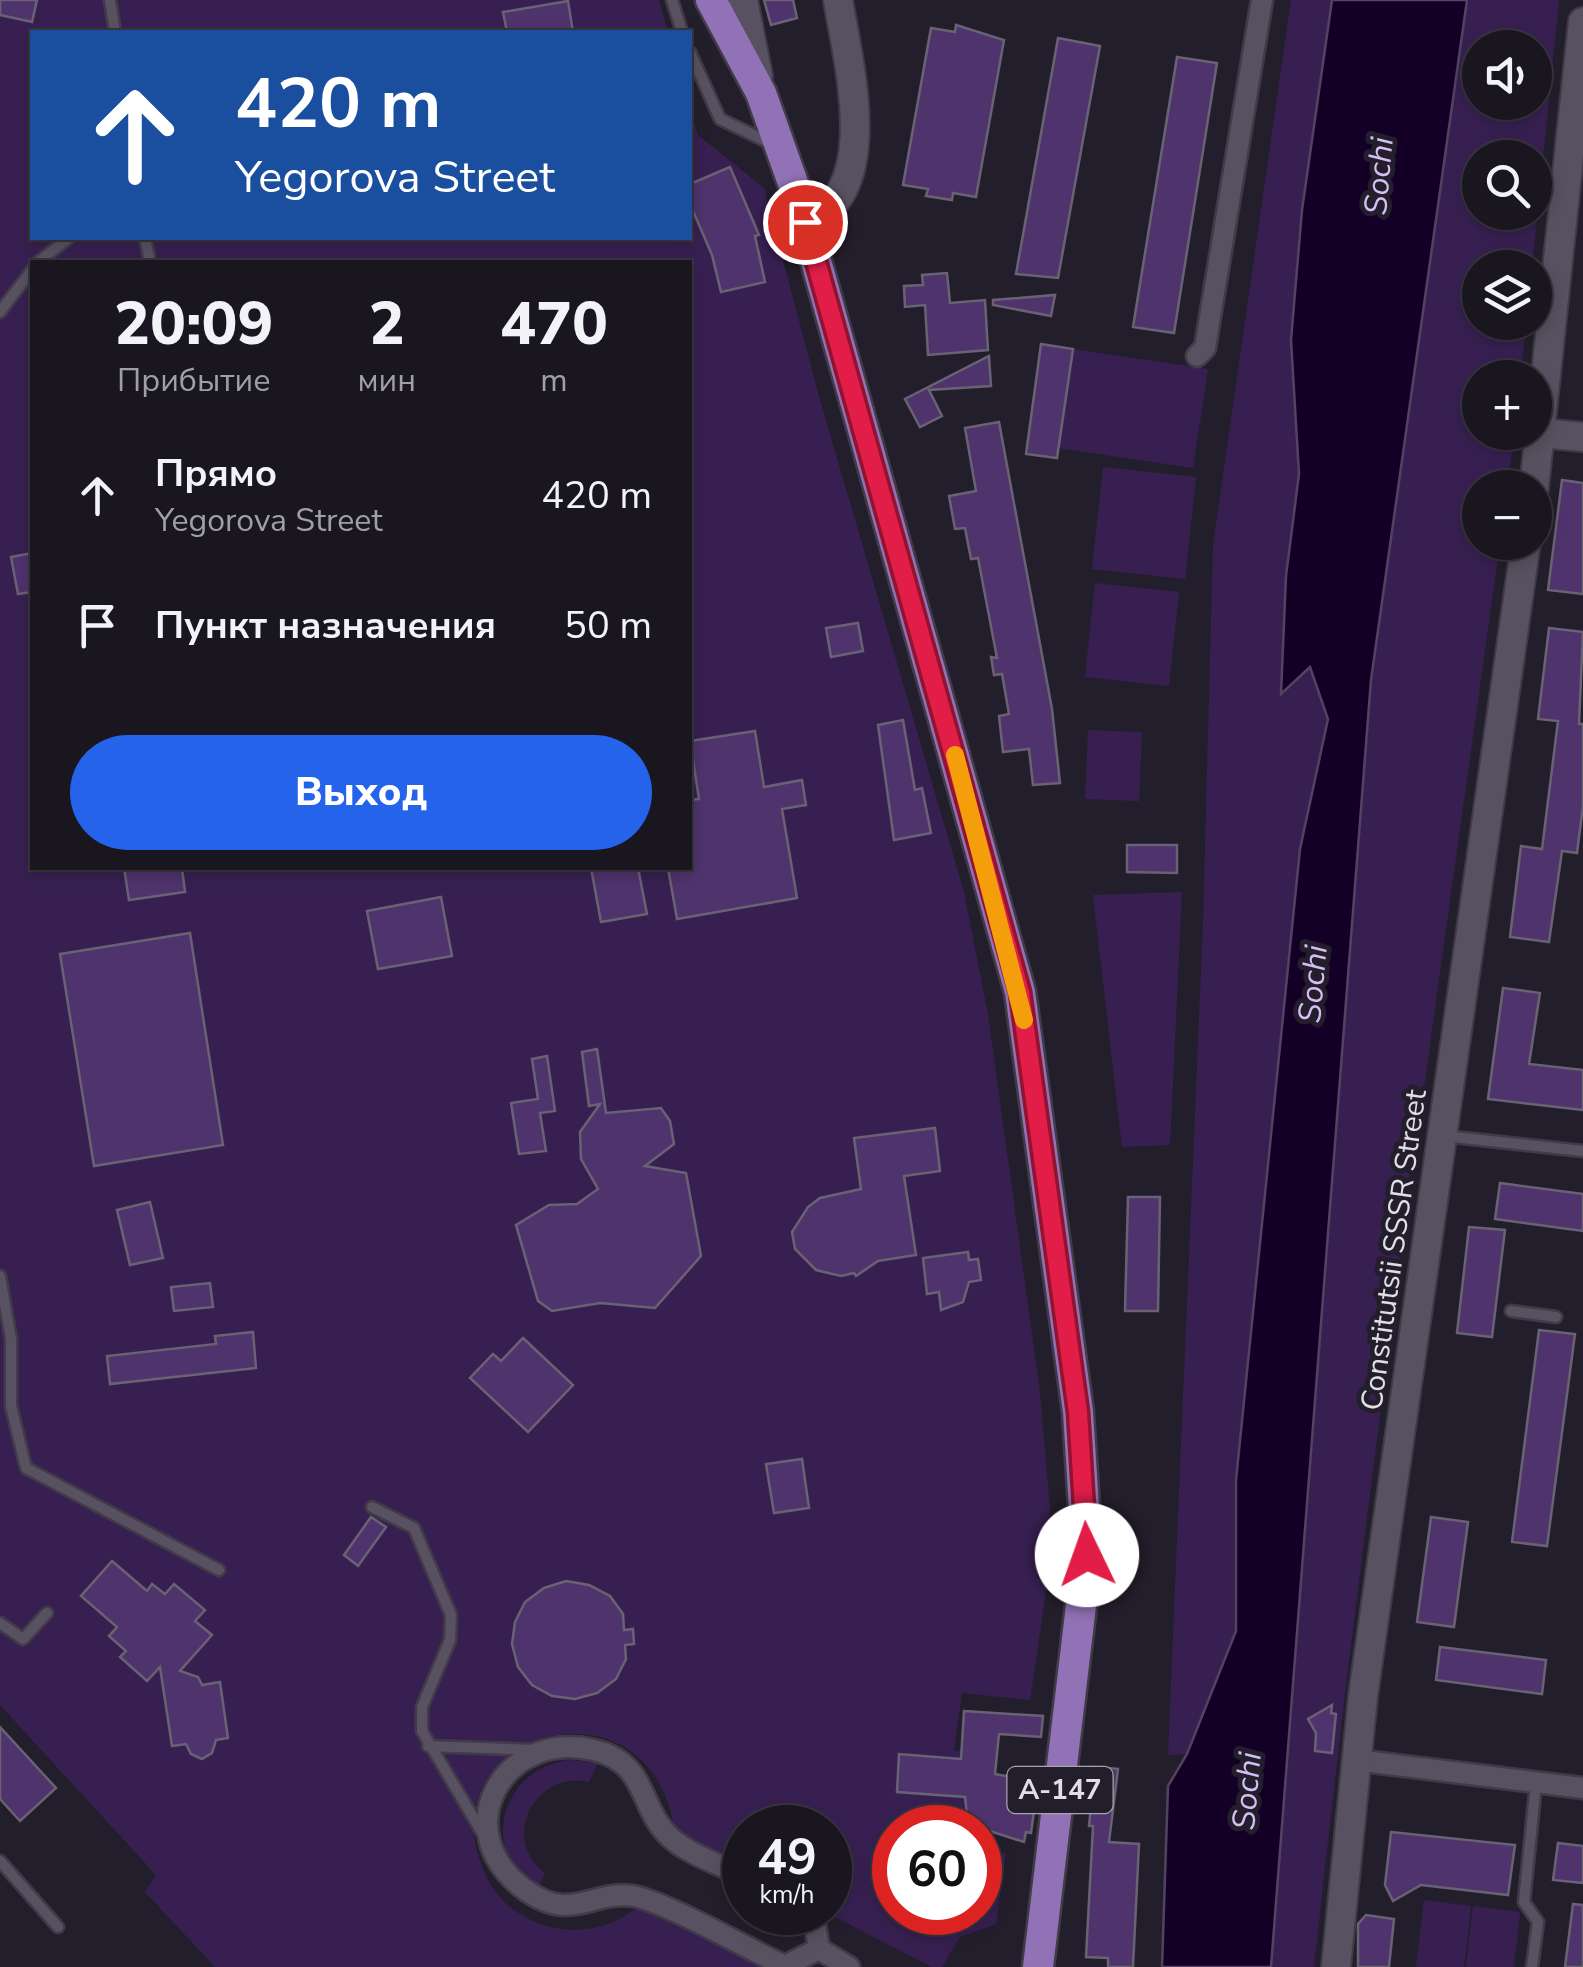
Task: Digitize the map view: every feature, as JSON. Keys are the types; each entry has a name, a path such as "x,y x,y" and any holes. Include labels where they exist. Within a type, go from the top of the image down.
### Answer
{"main road":[{"name":"А-147","path":"711,0 761,92"},
{"name":"А-147","path":"743,0 761,92 805,222 1020,992 1078,1412 1087,1555 1038,1967"},
{"path":"805,222 821,216 842,196 852,159 853,106 838,0"},
{"path":"1549,360 1583,22"},
{"path":"1552,434 1583,437"},
{"name":"Constitutsii SSSR Street","path":"1336,1967 1355,1760 1523,560"}],"street":[{"path":"1197,356 1205,348 1262,0"},
{"path":"722,1865 672,1840 635,1776 613,1756 574,1747 538,1750 510,1768 496,1788 486,1826 490,1845 516,1882 555,1904 638,1897 786,1966 819,1949"},
{"path":"1355,1760 1583,1788"},
{"path":"817,1935 819,1949 841,1965"}],"lane":[{"path":"110,0 115,30"},
{"path":"672,0 681,30"},
{"path":"692,56 720,118 762,138 784,159"},
{"path":"41,260 66,240"},
{"path":"0,312 30,273"},
{"path":"1443,1136 1583,1151"},
{"path":"0,1276 11,1340 11,1406 26,1468 219,1570"},
{"path":"1511,1311 1556,1317"},
{"path":"372,1506 414,1528 451,1615 450,1640 422,1707 428,1746 490,1845"},
{"path":"0,1623 23,1639 47,1613"},
{"path":"428,1746 538,1750"},
{"path":"1532,1967 1538,1922 1524,1902 1536,1782"},
{"path":"0,1861 58,1927"}],"shaded area":[{"path":"0,0 659,0 667,30 30,30 30,240 692,240 692,115 698,135 764,188 820,400 964,892 988,1014 1040,1393 1053,1544 1030,1700 962,1693 954,1750 973,1753 967,1805 872,1805 872,1935 966,1935 960,1937 942,1967 932,1967 852,1926 852,1805 722,1805 722,1858 675,1834 659,1783 630,1751 593,1736 554,1736 517,1750 489,1776 475,1812 479,1858 498,1895 531,1920 559,1929 600,1927 638,1907 764,1967 215,1967 145,1892 156,1875 0,1705"},
{"path":"1291,0 1332,0 1302,210 1291,340 1299,474 1286,576 1281,692 1310,666 1329,718 1300,849 1236,1480 1236,1631 1187,1754 1168,1755 1203,923 1213,545"},
{"path":"1468,0 1559,0 1552,69 1552,30 1462,30 1462,120 1547,120 1545,140 1462,140 1462,230 1536,230 1534,250 1462,250 1462,340 1524,340 1522,360 1462,360 1462,450 1512,450 1510,470 1462,470 1462,560 1498,560 1378,1432 1314,1967 1271,1967 1371,680 1460,31"},
{"path":"1073,349 1208,369 1193,468 1058,448"},
{"path":"1103,467 1196,477 1185,579 1092,569"},
{"path":"1095,583 1179,592 1169,686 1085,677"},
{"path":"1088,730 1142,732 1139,801 1085,799"},
{"path":"1182,892 1170,1145 1122,1147 1093,895"},
{"path":"570,1760 598,1763 589,1782 570,1781 553,1786 530,1810 525,1843 532,1859 545,1873 536,1892 518,1875 507,1855 505,1814 527,1778 546,1766"},
{"path":"1424,1900 1471,1906 1464,1967 1416,1967"},
{"path":"1473,1906 1520,1912 1514,1967 1466,1967"}],"water":[{"name":"Sochi","path":"1332,0 1467,0 1371,680 1271,1967 1162,1967 1168,1786 1187,1754 1236,1631 1236,1480 1300,849 1328,719 1310,667 1281,694 1286,576 1299,474 1291,340 1302,210"}],"building":[{"path":"0,0 37,0 32,22 0,15"},
{"path":"764,0 793,0 797,18 771,25"},
{"path":"568,1 573,30 507,30 503,12"},
{"path":"956,25 1004,40 976,197 953,193 952,200 926,196 928,189 903,185 931,28 955,32"},
{"path":"1058,38 1100,46 1058,278 1016,274"},
{"path":"1177,57 1217,63 1174,333 1133,327"},
{"path":"730,167 759,235 755,236 765,282 721,292 712,255 692,209 692,183"},
{"path":"947,273 950,303 985,300 988,350 928,355 925,305 905,307 904,286 923,285 922,275"},
{"path":"1055,295 1051,316 993,305 993,300"},
{"path":"1041,344 1073,349 1057,458 1026,454"},
{"path":"989,356 991,386 929,390 942,416 920,427 905,399"},
{"path":"999,422 1052,709 1060,783 1033,785 1029,749 1003,752 999,716 1009,714 1002,674 994,675 991,657 997,658 978,558 971,559 965,528 955,529 949,496 976,491 965,428"},
{"path":"1562,480 1583,483 1583,594 1548,590"},
{"path":"30,553 30,592 18,594 11,557"},
{"path":"858,623 863,651 831,657 826,628"},
{"path":"1549,628 1583,632 1579,724 1583,724 1583,806 1577,853 1562,851 1549,942 1510,937 1521,846 1542,849 1558,721 1538,719"},
{"path":"903,720 915,790 922,788 931,833 894,840 878,725"},
{"path":"755,731 764,787 802,780 806,805 782,809 797,898 677,919 668,870 692,870 692,800 699,799 692,741"},
{"path":"1127,845 1177,845 1177,873 1127,872"},
{"path":"124,870 182,870 185,892 129,900"},
{"path":"591,870 638,870 647,914 601,922"},
{"path":"441,897 452,956 378,969 367,911"},
{"path":"190,933 223,1145 94,1166 60,954"},
{"path":"1503,988 1540,993 1529,1064 1583,1070 1583,1110 1488,1099"},
{"path":"597,1049 606,1113 661,1108 670,1121 674,1144 645,1166 686,1173 701,1256 655,1308 600,1303 552,1311 538,1301 516,1225 549,1205 577,1204 598,1189 581,1159 580,1132 600,1104 589,1106 582,1052"},
{"path":"547,1056 555,1111 540,1113 546,1151 519,1154 511,1103 538,1099 532,1059"},
{"path":"935,1128 940,1171 904,1176 916,1255 878,1261 856,1276 816,1270 795,1249 792,1232 808,1207 820,1198 861,1189 854,1138"},
{"path":"1500,1183 1583,1194 1583,1231 1495,1219"},
{"path":"1128,1197 1160,1197 1158,1311 1125,1311"},
{"path":"150,1202 163,1258 130,1265 117,1210"},
{"path":"1469,1227 1505,1230 1492,1337 1457,1333"},
{"path":"968,1252 969,1260 978,1259 981,1280 969,1282 963,1302 941,1310 939,1292 927,1294 923,1258"},
{"path":"210,1283 213,1307 174,1311 171,1287"},
{"path":"1539,1330 1575,1334 1547,1546 1512,1542"},
{"path":"253,1332 256,1368 110,1384 107,1356 216,1344 215,1336"},
{"path":"523,1338 573,1385 528,1432 470,1378 493,1354 501,1361"},
{"path":"802,1459 809,1508 774,1513 766,1464"},
{"path":"371,1517 386,1527 358,1566 344,1555"},
{"path":"1431,1517 1468,1522 1454,1627 1417,1622"},
{"path":"112,1561 147,1591 152,1584 165,1594 174,1584 205,1610 195,1621 212,1635 180,1671 198,1677 202,1685 220,1682 228,1738 216,1740 212,1753 202,1759 191,1754 186,1744 172,1746 160,1667 147,1681 120,1657 126,1651 109,1636 117,1627 81,1596"},
{"path":"566,1581 589,1585 610,1596 623,1614 624,1630 633,1629 634,1644 625,1645 626,1659 616,1679 597,1693 575,1699 552,1696 532,1685 518,1667 512,1644 515,1622 525,1602 544,1588"},
{"path":"1440,1647 1546,1660 1542,1694 1436,1680"},
{"path":"1332,1705 1331,1713 1336,1714 1332,1753 1315,1751 1316,1733 1308,1719"},
{"path":"964,1711 1043,1716 1041,1737 999,1734 995,1774 1038,1782 1031,1833 1026,1832 1024,1842 1002,1835 1002,1805 966,1805 965,1797 897,1792 899,1754 961,1759"},
{"path":"0,1727 56,1788 20,1821 0,1799"},
{"path":"1095,1767 1118,1769 1109,1842 1139,1844 1133,1967 1108,1967 1108,1958 1086,1957 1093,1826 1089,1826"},
{"path":"1391,1832 1515,1845 1508,1895 1421,1885 1393,1901 1385,1885"},
{"path":"1558,1843 1583,1846 1583,1883 1553,1880"},
{"path":"1573,1904 1583,1905 1583,1967 1565,1967"},
{"path":"1366,1915 1394,1919 1389,1967 1358,1967 1358,1924"}],"slow traffic":[{"path":"955,755 1020,992 1024,1020"}],"route":[{"path":"805,222 1020,992 1078,1412 1087,1555"}]}
